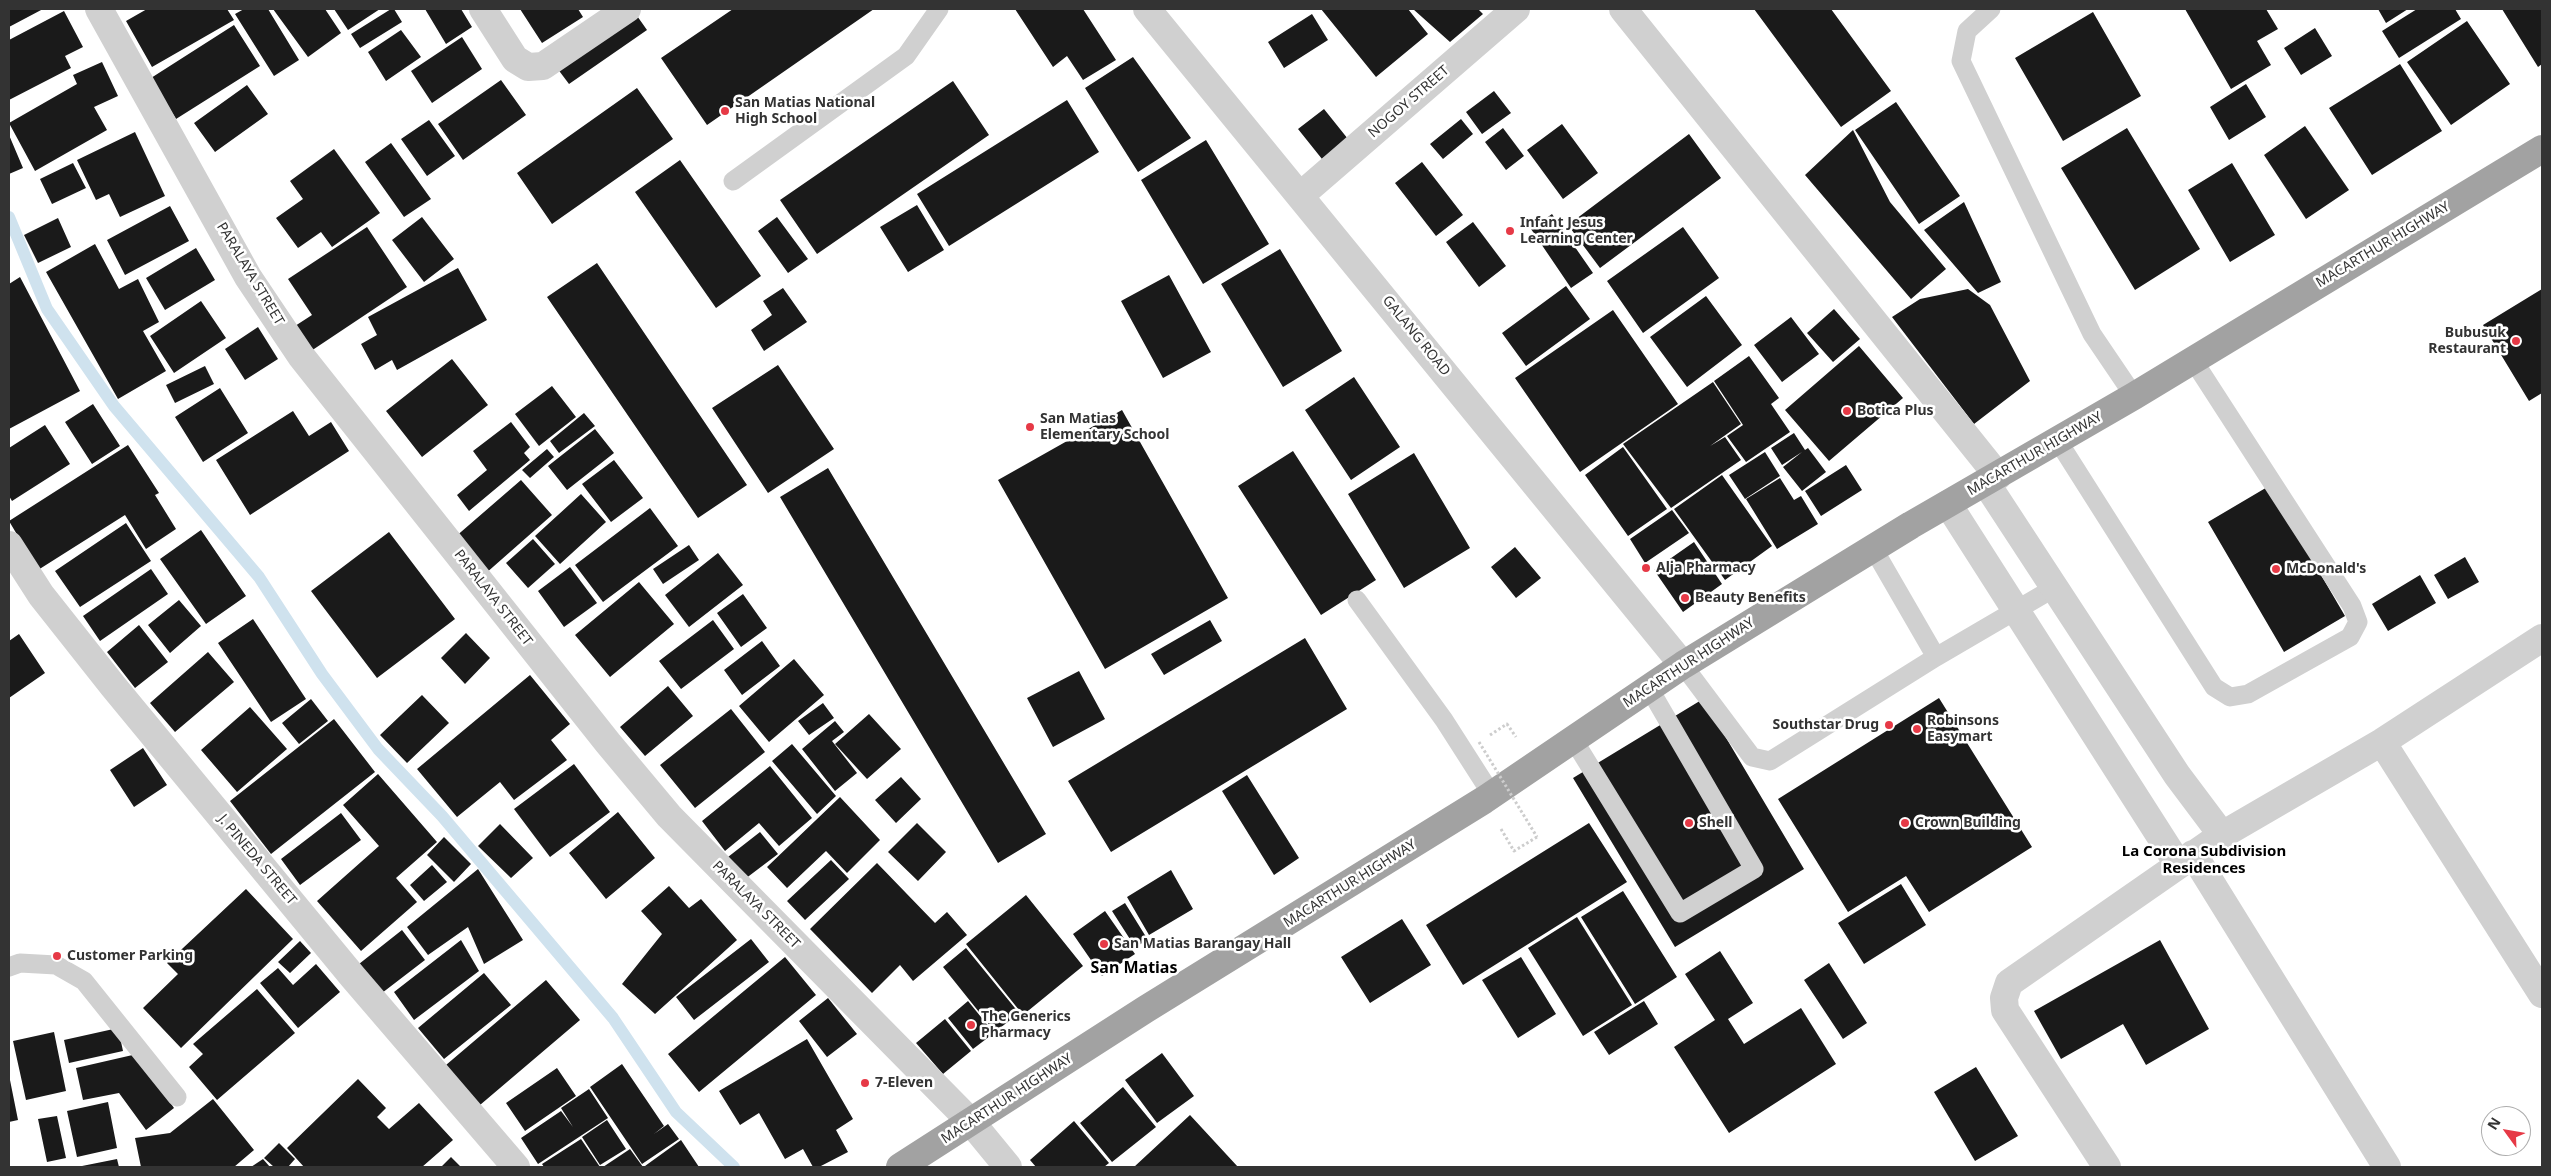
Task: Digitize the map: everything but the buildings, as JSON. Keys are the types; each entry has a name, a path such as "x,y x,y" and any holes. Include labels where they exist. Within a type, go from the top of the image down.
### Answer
{"highway":[{"name":"MACARTHUR HIGHWAY","path":"900,1167 1146,1009 1492,794 1683,665 1873,548 2134,396 2542,148"}],"street":[{"name":"PARALAYA STREET","path":"99,9 248,277 313,371 602,736 669,816 972,1122 1008,1167"},
{"path":"484,9 516,59 528,67 543,66 549,63 627,9"},
{"name":"GALANG ROAD","path":"1147,9 1301,195 1683,665"},
{"name":"NOGOY STREET","path":"1301,195 1516,9"},
{"path":"1623,9 1992,480 2054,588 2177,775 2222,835"},
{"path":"1948,504 2016,611 2186,859 2387,1167"},
{"name":"J. PINEDA STREET","path":"9,544 42,596 113,686 353,977 516,1167"},
{"path":"2107,1167 2005,1010 2004,998 2009,983 2222,835 2382,742 2542,638"},
{"path":"2382,742 2542,994"}],"lane":[{"path":"733,181 906,56 939,9"},
{"path":"1991,9 1967,31 1961,61 2092,334 2134,396"},
{"path":"2058,441 2214,687 2230,697 2248,694 2350,637 2358,622 2352,606 2193,360"},
{"path":"1873,548 1936,657"},
{"path":"1683,665 1752,757 1770,761 1936,657 2054,588"},
{"path":"1357,600 1444,720 1492,794"},
{"path":"1573,739 1680,913 1754,869 1649,688"},
{"path":"9,967 20,963 56,966 84,981 177,1097"}],"path":[{"path":"1507,724 1479,742 1537,837 1514,851"}],"waterway":[{"path":"9,217 47,309 114,406 259,577 322,674 378,749 442,816 613,1018 676,1112 734,1167"}],"place":[{"name":"San Matias National High School","path":"725,111"},
{"name":"Infant Jesus Learning Center","path":"1510,231"},
{"name":"Bubusuk Restaurant","path":"2516,341"},
{"name":"Botica Plus","path":"1847,411"},
{"name":"San Matias Elementary School","path":"1030,427"},
{"name":"Alja Pharmacy","path":"1646,568"},
{"name":"McDonald's","path":"2276,569"},
{"name":"Beauty Benefits","path":"1685,598"},
{"name":"Southstar Drug","path":"1889,725"},
{"name":"Robinsons Easymart","path":"1917,729"},
{"name":"Shell","path":"1689,823"},
{"name":"Crown Building","path":"1905,823"},
{"name":"San Matias Barangay Hall","path":"1104,944"},
{"name":"Customer Parking","path":"57,956"},
{"name":"The Generics Pharmacy","path":"971,1025"},
{"name":"7-Eleven","path":"865,1083"}],"district":[{"name":"La Corona Subdivision Residences","path":"2204,860"},
{"name":"San Matias","path":"1134,968"}]}
